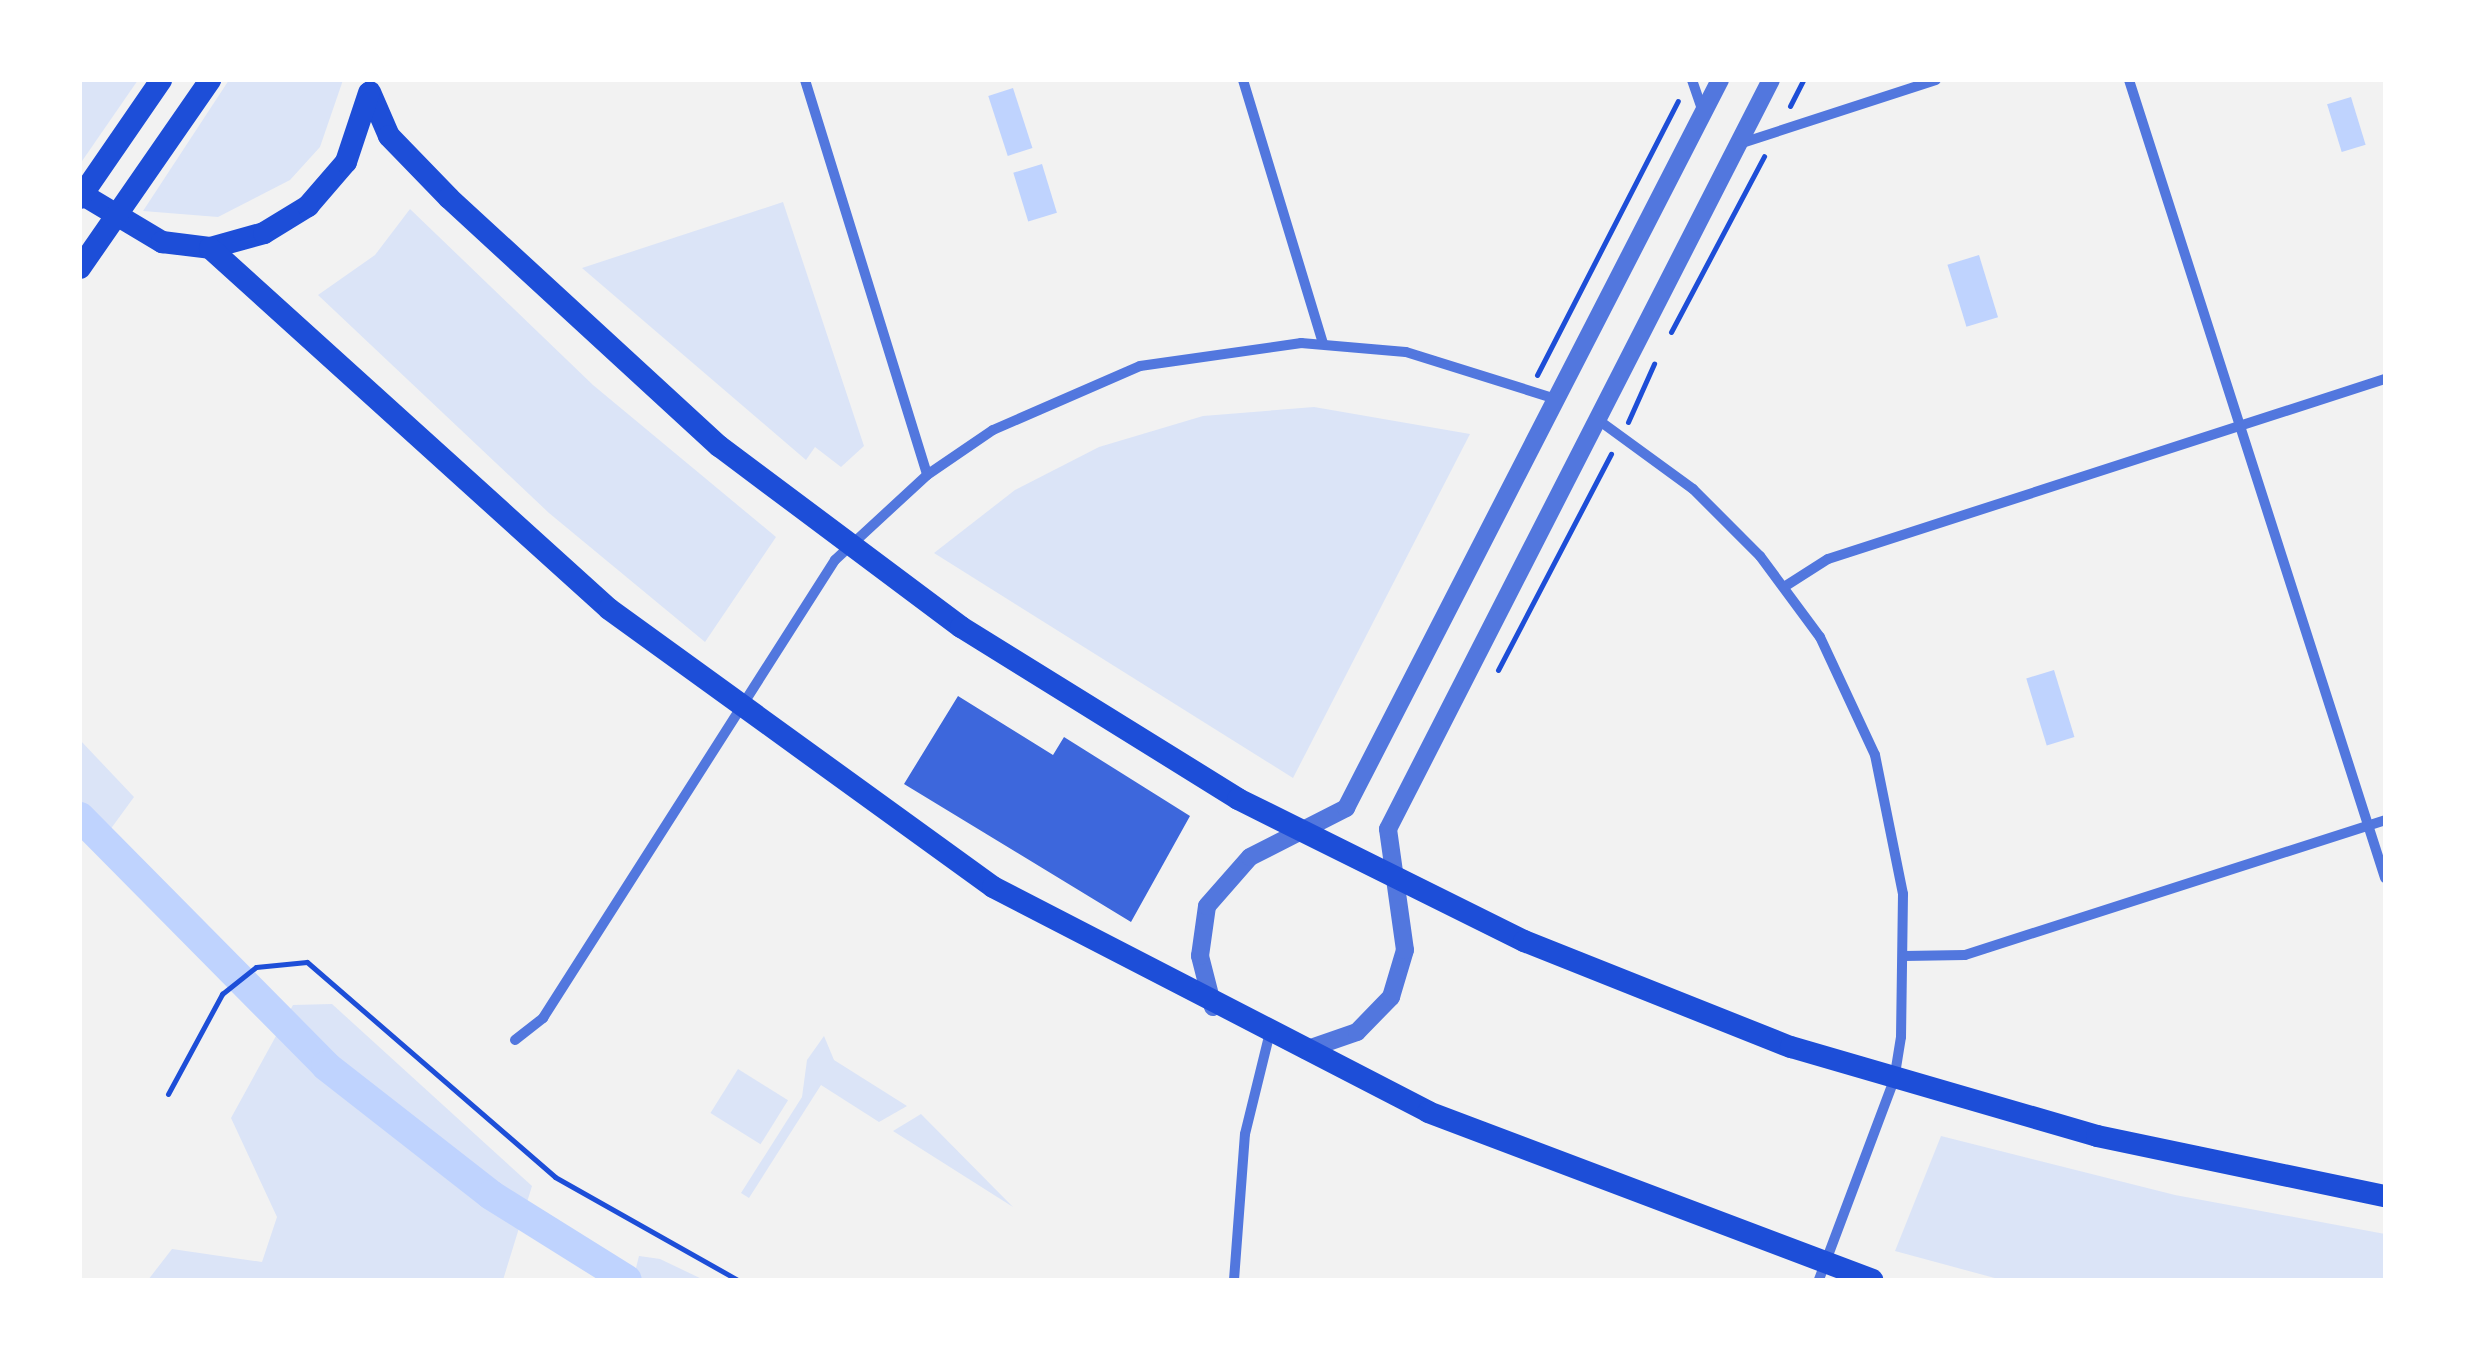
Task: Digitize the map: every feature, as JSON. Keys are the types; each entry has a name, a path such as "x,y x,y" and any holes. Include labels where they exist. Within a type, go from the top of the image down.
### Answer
{"main road":[{"path":"161,80 81,195 118,221 162,242 210,248 264,233 308,206 356,145 370,86"},
{"path":"80,268 118,221 210,80"},
{"path":"370,86 390,136 518,266 848,545 1124,732 1394,880 1674,1005 1894,1080 2189,1158 2385,1196"},
{"path":"210,248 497,515 738,710 993,887 1269,1036 1561,1168 1822,1273 1872,1280"}],"street":[{"path":"805,80 927,474"},
{"path":"1243,80 1323,344"},
{"path":"1692,80 1703,113"},
{"path":"1213,1007 1200,956 1207,906 1237,866 1346,808 1720,80"},
{"path":"1300,1051 1357,1032 1391,997 1405,950 1388,830 1771,80"},
{"path":"1738,144 1936,80"},
{"path":"2129,80 2385,878"},
{"path":"515,1040 543,1018 738,710 848,545 927,474 1017,416 1101,379 1217,350 1323,344 1458,364 1556,399"},
{"path":"1784,586 1828,559 2385,379"},
{"path":"1598,419 1693,489 1784,586 1840,674 1875,754 1896,836 1904,956 1894,1080 1822,1273"},
{"path":"1904,956 1965,955 2385,820"},
{"path":"1234,1280 1245,1134 1269,1036"}],"path":[{"path":"168,1094 222,994 256,966 281,958 328,974 555,1177 738,1280"}],"shaded area":[{"path":"80,80 138,80 80,164"},
{"path":"229,80 343,80 320,147 290,180 218,217 143,211"},
{"path":"783,202 864,446 841,467 815,447 806,460 582,268"},
{"path":"410,209 593,385 776,537 705,642 549,513 318,295 375,255"},
{"path":"1314,407 1470,434 1293,778 934,553 1015,490 1099,447 1203,416"},
{"path":"80,740 134,797 99,845 80,837"},
{"path":"332,1004 532,1186 503,1280 148,1280 172,1249 262,1262 277,1217 231,1118 293,1005"},
{"path":"824,1036 834,1060 907,1106 879,1122 821,1085 749,1198 741,1193 802,1097 807,1060"},
{"path":"738,1069 788,1100 760,1144 710,1113"},
{"path":"921,1114 1013,1207 893,1131"},
{"path":"1941,1136 2175,1195 2385,1234 2385,1280 2002,1280 1895,1251"},
{"path":"639,1256 660,1259 704,1280 633,1280"}],"water":[{"path":"1013,88 1032,148 1008,156 988,96"},
{"path":"2351,97 2366,145 2342,152 2327,104"},
{"path":"1042,164 1057,213 1028,222 1013,173"},
{"path":"1979,255 1998,317 1966,327 1947,265"},
{"path":"2054,670 2074,737 2047,745 2026,678"}],"building":[{"path":"958,696 1053,755 1064,737 1190,816 1131,922 904,784"}],"waterway":[{"path":"80,817 326,1066 491,1195 627,1280"}]}
